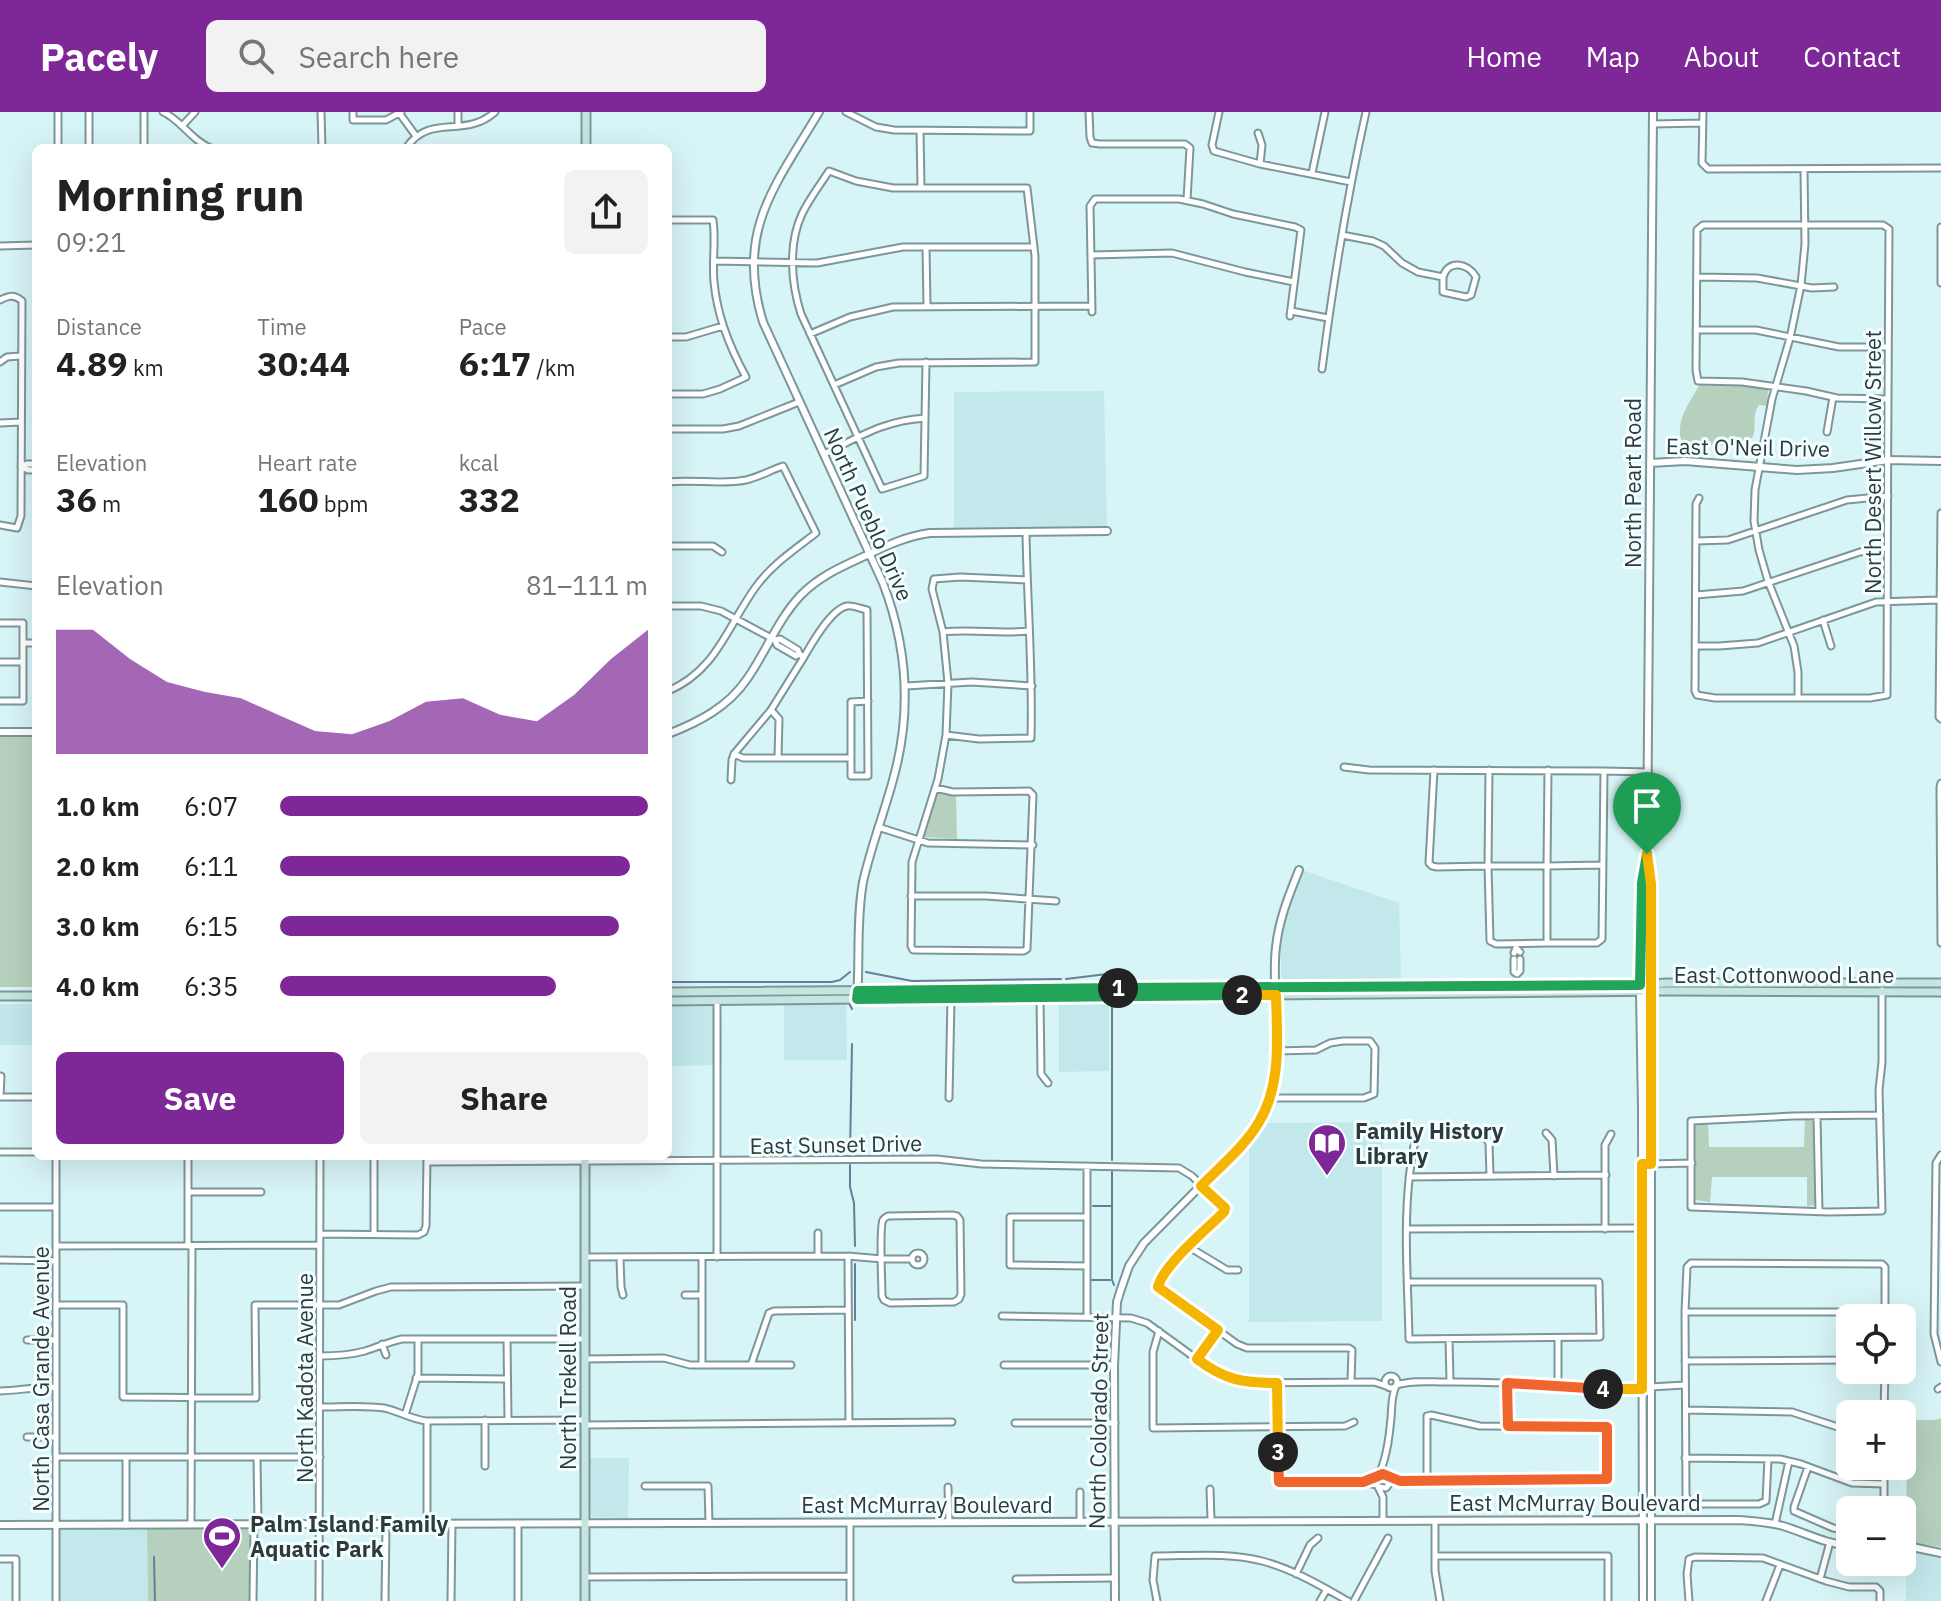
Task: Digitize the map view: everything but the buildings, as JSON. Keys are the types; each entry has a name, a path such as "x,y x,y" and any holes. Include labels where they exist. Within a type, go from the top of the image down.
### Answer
{"main road":[{"path":"586,112 586,144"},
{"name":"East Cottonwood Lane","path":"672,1000 683,997 858,995 1882,987 1941,983"},
{"name":"East Cottonwood Lane","path":"672,993 717,1001 858,995 1040,997 1517,985 1640,989"},
{"name":"East Cottonwood Lane","path":"1882,987 1941,992"},
{"path":"0,996 32,996"},
{"name":"North Trekell Road","path":"585,1160 585,1601"}],"street":[{"path":"58,112 58,144"},
{"path":"89,112 89,144"},
{"path":"144,112 144,144"},
{"path":"163,112 171,115 202,144"},
{"path":"182,126 195,112"},
{"path":"321,112 322,144"},
{"path":"353,112 353,120 386,120 401,113 416,136"},
{"path":"458,112 458,126"},
{"path":"409,144 416,136 435,127 472,125 495,112"},
{"name":"North Pueblo Drive","path":"819,112 766,202 755,240 754,262 757,302 763,322 894,612 906,686 901,748 859,909 858,995"},
{"path":"846,112 876,127 894,130 1030,131 1030,112"},
{"path":"866,123 870,112"},
{"path":"1089,112 1092,143 1185,144 1190,148 1187,200"},
{"path":"1219,112 1212,145 1214,151 1260,164 1351,182"},
{"path":"1312,173 1325,112"},
{"path":"1322,369 1351,182 1366,112"},
{"name":"North Peart Road","path":"1643,1601 1650,1387 1651,884 1647,854 1653,112"},
{"path":"1703,112 1702,163 1708,169 1941,168"},
{"path":"1653,124 1702,123"},
{"path":"920,130 921,188"},
{"path":"1258,133 1262,145 1260,164"},
{"path":"1699,498 1696,504 1695,691 1697,695 1715,698 1798,698 1794,646 1769,583 1754,521 1759,468 1801,285 1805,244 1804,170"},
{"path":"834,385 876,367 899,363 926,362 1035,362 1034,247 1027,188 875,186 829,171 803,212 794,241 793,288 801,314 882,489 924,476 926,362"},
{"path":"810,334 842,320 893,307 1035,306 1091,309 1090,206 1095,199 1187,200 1301,230 1290,313 1328,318"},
{"path":"672,220 713,220 713,280 723,326 746,377 703,394 672,394"},
{"path":"1805,225 1703,225 1697,230 1698,381 1742,382 1833,397 1888,399"},
{"name":"North Desert Willow Street","path":"1798,698 1870,698 1887,695 1889,229 1883,225 1805,225"},
{"path":"1941,227 1941,280"},
{"path":"1342,235 1373,241 1418,272 1443,277"},
{"path":"0,246 32,245"},
{"path":"714,261 793,264 827,262 903,247 1034,247"},
{"path":"926,247 927,306"},
{"path":"1091,255 1172,253 1294,282"},
{"path":"1451,265 1463,265 1472,270 1476,277 1471,295 1466,297 1443,292 1443,277 1451,265"},
{"path":"1697,277 1757,278 1812,288 1834,287"},
{"path":"0,300 9,296 22,301 21,516 17,528 0,525"},
{"path":"672,337 686,337 723,326"},
{"path":"1696,330 1756,330 1839,347 1888,347"},
{"path":"0,362 7,357 20,356"},
{"path":"1827,432 1833,397"},
{"path":"672,429 739,426 799,402"},
{"path":"824,454 888,423 925,418"},
{"path":"0,423 21,422"},
{"name":"East O'Neil Drive","path":"1650,463 1685,461 1797,470 1888,460 1941,461"},
{"path":"21,466 32,466"},
{"path":"672,482 739,481 783,466 816,533 781,559 757,585 716,653 702,670 684,685 672,690"},
{"path":"1696,541 1728,540 1847,500 1888,496"},
{"path":"1940,718 1941,513"},
{"path":"672,732 707,716 724,704 746,680 787,612 813,583 901,539 915,535 1107,531"},
{"path":"946,735 979,739 1031,738 1026,532"},
{"path":"672,546 713,546 722,552"},
{"path":"1696,595 1743,591 1860,552 1887,548"},
{"path":"935,788 953,792 1029,791 1033,795 1027,949 1024,951 913,950 911,896 912,862 935,788 946,735 948,683 943,632 932,589 934,579 1027,580"},
{"path":"0,582 32,586"},
{"path":"1695,646 1758,643 1876,602 1939,600"},
{"path":"672,606 701,606 721,611 773,639 777,645 796,656 801,656"},
{"path":"731,780 734,754 771,710 801,656 825,624 844,606 867,610 868,701 868,776 851,776 851,702 868,701"},
{"path":"1823,620 1831,646"},
{"path":"0,623 23,623 23,701 0,701"},
{"path":"943,632 1028,631"},
{"path":"23,643 32,643"},
{"path":"0,662 23,662"},
{"path":"906,686 972,682 1032,686"},
{"path":"771,710 779,719 778,758"},
{"path":"0,732 32,732"},
{"path":"734,754 743,758 851,758"},
{"path":"1344,767 1369,770 1648,772"},
{"path":"1434,770 1429,863 1432,866 1603,865"},
{"path":"1489,770 1489,939 1517,955 1547,943 1597,943 1602,939 1604,771"},
{"path":"1547,943 1548,770"},
{"path":"1940,943 1941,783"},
{"path":"878,827 936,844 1033,845"},
{"name":"North Peart Road","path":"1647,854 1642,883 1640,989 1642,1389 1651,1601"},
{"name":"North Colorado Street","path":"1115,1601 1114,1365 1116,1317 1121,1289 1129,1266 1144,1243 1247,1139 1260,1121 1270,1098 1277,1051 1276,948 1283,910 1299,870"},
{"path":"911,896 986,896 1056,901"},
{"path":"1517,955 1514,972 1517,974 1517,985"},
{"path":"1880,1115 1691,1121 1691,1207 1882,1211 1882,987"},
{"path":"1040,997 1041,1074 1048,1083"},
{"path":"949,1098 951,998"},
{"path":"717,1001 717,1257"},
{"path":"1270,1098 1364,1098 1374,1094 1375,1048 1370,1041 1330,1043 1316,1050 1277,1051"},
{"path":"1,1076 0,1097 32,1097"},
{"path":"1817,1116 1819,1212"},
{"path":"1546,1133 1552,1140 1554,1176"},
{"path":"1483,1134 1489,1143 1490,1176"},
{"path":"1605,1229 1605,1145 1611,1134"},
{"path":"1408,1282 1599,1282 1600,1337 1409,1339 1408,1282 1408,1229 1409,1177 1418,1135"},
{"path":"0,1152 32,1152"},
{"path":"1941,1155 1936,1163 1938,1309 1934,1334 1941,1362"},
{"name":"East Sunset Drive","path":"652,1160 937,1159 981,1164 1174,1167 1184,1171 1225,1208 1189,1247"},
{"name":"North Casa Grande Avenue","path":"56,1160 56,1601"},
{"path":"188,1160 191,1524"},
{"name":"North Kadota Avenue","path":"319,1601 320,1160"},
{"path":"374,1160 374,1234"},
{"path":"320,1234 418,1235 424,1232 427,1160"},
{"path":"1642,1164 1692,1163"},
{"path":"1087,1166 1087,1317"},
{"path":"1409,1177 1606,1175"},
{"path":"188,1192 261,1192"},
{"path":"0,1207 56,1207"},
{"path":"952,1215 960,1220 961,1294 954,1302 890,1303 884,1300 882,1259 884,1218 952,1215"},
{"path":"1087,1217 1010,1217 1010,1265 1087,1266"},
{"path":"1408,1229 1642,1228"},
{"path":"818,1233 818,1256"},
{"path":"56,1246 320,1245"},
{"path":"1238,1270 1227,1270 1189,1247 1173,1262 1158,1287 1247,1348 1349,1348 1352,1350 1351,1382"},
{"path":"585,1257 848,1256 912,1259"},
{"path":"848,1256 849,1423"},
{"path":"702,1257 702,1365"},
{"path":"620,1258 623,1295"},
{"path":"0,1260 56,1261"},
{"path":"1768,1459 1766,1501 1759,1504 1690,1504 1686,1495 1685,1458 1687,1267 1691,1263 1882,1264 1885,1267 1885,1304"},
{"path":"56,1305 123,1305 123,1397 256,1398 255,1305 339,1305 391,1287 585,1286"},
{"path":"685,1295 702,1295"},
{"path":"751,1365 769,1313 847,1310"},
{"path":"1685,1312 1836,1314"},
{"path":"1002,1316 1139,1320 1216,1373 1232,1380 1253,1383 1374,1382 1392,1375 1408,1382"},
{"path":"1197,1359 1218,1330"},
{"path":"1159,1331 1153,1352 1153,1428 1345,1426 1354,1422"},
{"path":"1558,1338 1558,1387"},
{"path":"320,1356 353,1353 402,1339 584,1339"},
{"path":"405,1415 418,1374 418,1339"},
{"path":"507,1339 508,1420"},
{"path":"1449,1339 1450,1381"},
{"path":"27,1340 56,1340"},
{"path":"382,1344 386,1355"},
{"path":"584,1359 664,1358 690,1365 791,1365"},
{"path":"1685,1361 1836,1360"},
{"path":"1004,1365 1114,1365"},
{"path":"1391,1397 1396,1386 1395,1377"},
{"path":"416,1378 507,1379"},
{"path":"1383,1497 1377,1486 1384,1465 1391,1418 1387,1378"},
{"path":"1374,1382 1391,1388 1408,1382 1450,1381 1642,1389"},
{"path":"1277,1383 1279,1482 1363,1482 1384,1488 1400,1481 1607,1479 1607,1427 1480,1426 1427,1416 1427,1480"},
{"path":"1507,1383 1508,1426"},
{"path":"1650,1387 1685,1385"},
{"path":"0,1391 56,1387"},
{"path":"320,1407 379,1407 427,1421 952,1422"},
{"path":"1686,1410 1792,1412 1836,1426"},
{"path":"485,1420 485,1466"},
{"path":"427,1421 427,1524"},
{"path":"1015,1423 1115,1423"},
{"path":"27,1437 56,1437"},
{"path":"56,1457 320,1457"},
{"path":"126,1457 126,1525"},
{"path":"253,1601 257,1457"},
{"path":"1685,1458 1789,1461 1852,1483 1884,1484"},
{"path":"1775,1524 1789,1461"},
{"path":"1383,1521 1383,1497 1388,1486 1384,1465"},
{"path":"1808,1467 1794,1511 1836,1529"},
{"path":"1363,1482 1378,1476 1400,1481"},
{"path":"1884,1480 1884,1496"},
{"path":"645,1486 708,1486 709,1523"},
{"path":"948,1487 949,1522"},
{"path":"1210,1489 1211,1520"},
{"path":"1080,1492 1080,1521"},
{"name":"East McMurray Boulevard","path":"0,1525 1739,1520 1775,1524 1836,1543"},
{"path":"1435,1521 1440,1601"},
{"path":"850,1523 850,1601"},
{"path":"385,1601 386,1524"},
{"path":"451,1601 452,1524"},
{"path":"518,1524 518,1601"},
{"path":"1296,1574 1310,1545 1318,1538"},
{"path":"1157,1601 1153,1580 1155,1556 1232,1556 1261,1561 1351,1601 1388,1538"},
{"path":"1820,1579 1830,1542"},
{"path":"1916,1548 1941,1553"},
{"path":"1435,1556 1608,1556 1608,1601"},
{"path":"1689,1601 1689,1559 1763,1558 1849,1587 1876,1587 1880,1591 1880,1601"},
{"path":"0,1559 16,1559 16,1601"},
{"path":"1766,1601 1780,1565"},
{"path":"585,1577 850,1576"},
{"path":"1016,1579 1114,1578"},
{"path":"1320,1601 1327,1589"}],"shaded area":[{"path":"1104,391 1107,531 954,533 954,392"},
{"path":"1302,870 1399,903 1401,979 1288,982 1283,979 1283,926"},
{"path":"1059,999 1109,999 1109,1071 1059,1072"},
{"path":"846,1001 847,1060 784,1060 784,1002"},
{"path":"721,1003 722,1065 672,1066 672,1005"},
{"path":"0,1004 32,1004 32,1045 0,1045"},
{"path":"1382,1122 1382,1321 1249,1322 1249,1143 1263,1123"},
{"path":"590,1458 629,1458 628,1518 591,1517"},
{"path":"61,1528 147,1528 148,1601 60,1601"},
{"path":"1916,1552 1941,1557 1941,1601 1906,1601 1906,1576 1916,1576"}],"green space":[{"path":"1700,384 1751,385 1768,389 1767,406 1759,405 1753,436 1746,445 1734,449 1682,443 1682,420"},
{"path":"0,735 32,735 32,987 0,987"},
{"path":"936,791 956,795 957,839 924,837"},
{"path":"1805,1118 1811,1118 1814,1122 1815,1205 1807,1206 1807,1177 1712,1177 1710,1202 1695,1200 1695,1124 1708,1123 1709,1147 1804,1147"},
{"path":"1941,1418 1941,1547 1916,1543 1916,1496 1906,1496 1907,1480 1916,1480 1916,1420"},
{"path":"147,1528 249,1529 250,1601 148,1601"}],"waterway":[{"path":"672,982 832,982 850,972"},
{"path":"866,972 912,981 1061,979"},
{"path":"1066,979 1107,974 1112,980"},
{"path":"1112,1001 1112,1160"},
{"path":"849,1003 852,1009"},
{"path":"850,1153 852,1044"},
{"path":"850,1165 855,1246"},
{"path":"1112,1172 1114,1285"},
{"path":"1093,1206 1111,1206"},
{"path":"855,1264 855,1320"},
{"path":"1091,1280 1110,1280"},
{"path":"154,1557 155,1601"}],"place":[{"name":"Family History Library","path":"1327,1177"},
{"name":"Palm Island Family Aquatic Park","path":"222,1570"}],"route":[{"path":"1647,854 1651,884 1651,1164 1642,1164 1642,1389 1507,1383 1508,1426 1607,1427 1607,1479 1400,1481 1383,1474 1363,1482 1279,1482 1277,1383 1232,1380 1197,1359 1218,1330 1158,1287 1173,1262 1224,1212 1225,1208 1201,1186 1247,1139 1269,1102 1276,1065 1276,995 857,999 858,991 1640,985 1642,883 1647,854"}]}
